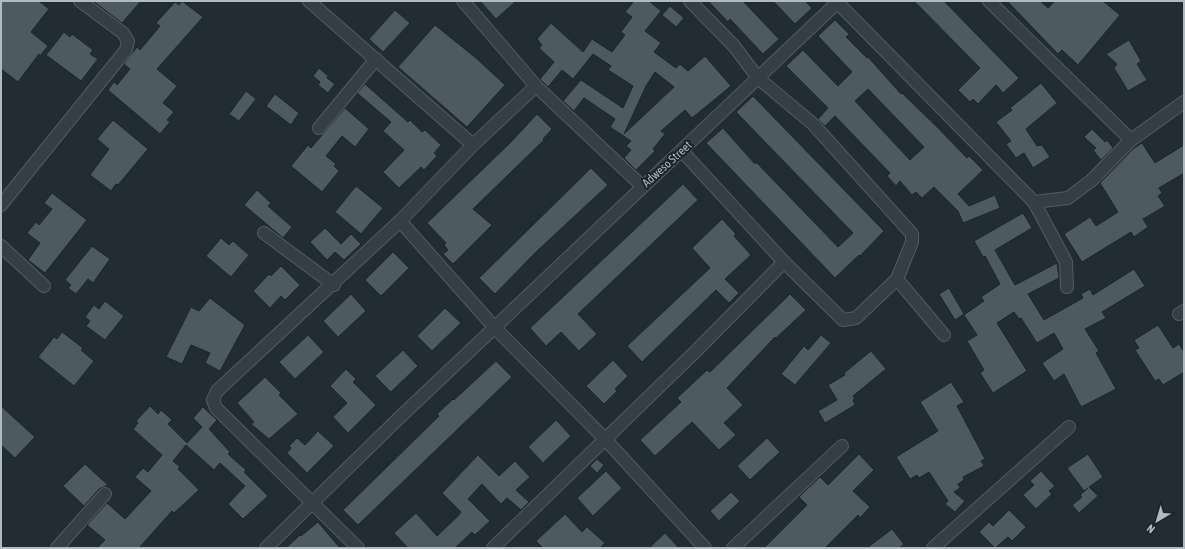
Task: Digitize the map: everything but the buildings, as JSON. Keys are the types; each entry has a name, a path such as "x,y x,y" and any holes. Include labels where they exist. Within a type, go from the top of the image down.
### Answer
{"street":[{"path":"1,205 126,50 128,41 123,33 80,1"},
{"path":"309,1 472,145"},
{"path":"463,1 536,86 642,186"},
{"path":"682,151 784,262 843,320 856,318 897,279 912,242 912,234 813,124 758,78 734,46 690,1"},
{"path":"989,1 1131,140"},
{"path":"838,2 1034,202 1066,262 1067,287"},
{"name":"Adweso Street","path":"266,548 399,418 642,186 682,151 838,2"},
{"path":"319,128 376,59"},
{"path":"358,548 216,408 213,400 218,392 334,285 400,221 472,145 536,86"},
{"path":"1034,202 1068,198 1092,180 1131,140 1184,102"},
{"path":"400,221 495,328 605,439 705,548"},
{"path":"264,233 334,285"},
{"path":"1,246 44,286"},
{"path":"493,548 784,262"},
{"path":"897,279 944,335"},
{"path":"933,548 1069,427"},
{"path":"733,548 842,446"},
{"path":"57,548 105,494"}]}
